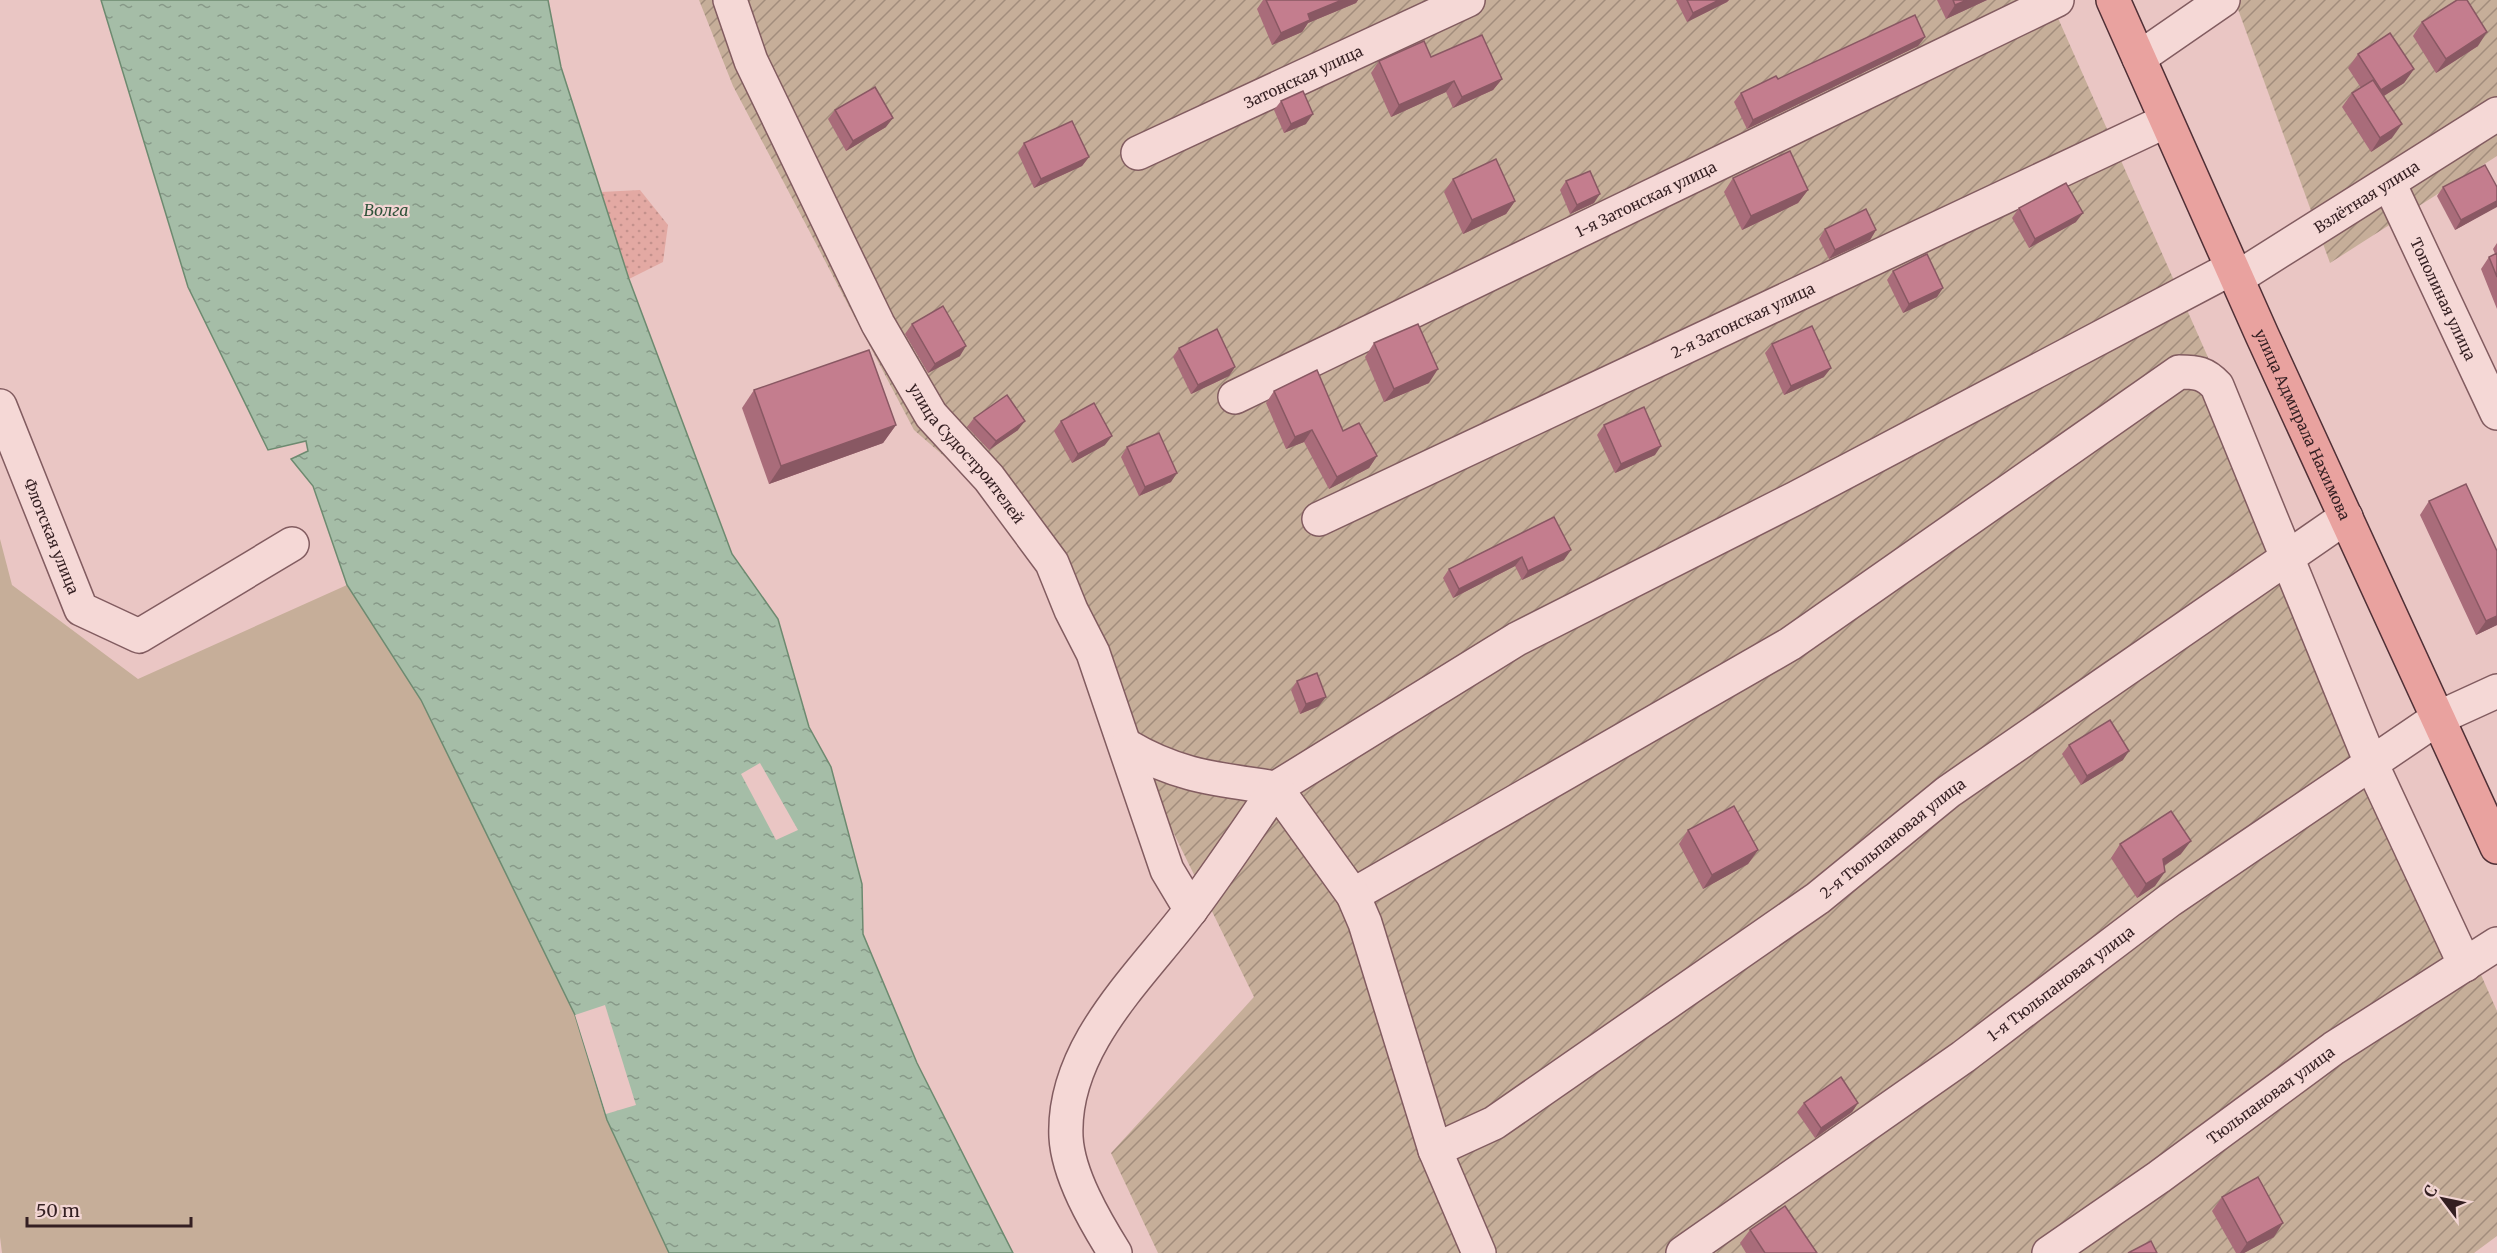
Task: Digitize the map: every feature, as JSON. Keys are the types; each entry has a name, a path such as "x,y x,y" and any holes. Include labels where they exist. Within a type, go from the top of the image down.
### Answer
{"main road":[{"name":"улица Адмирала Нахимова","path":"2113,0 2166,122 2497,847"}],"street":[{"name":"улица Судостроителей","path":"730,0 751,61 878,324 931,415 989,478 1052,563 1071,610 1093,653 1127,746 1167,870 1191,910"},
{"name":"Затонская улица","path":"1138,153 1468,0"},
{"name":"1-я Затонская улица","path":"1235,397 2057,0"},
{"path":"2139,58 2223,0"},
{"name":"Взлётная улица","path":"1276,788 1516,639 2235,273 2389,183 2497,114"},
{"name":"2-я Затонская улица","path":"1319,519 2166,122"},
{"name":"Тополиная улица","path":"2389,183 2497,413"},
{"path":"1353,895 1790,644 2179,372 2196,372 2208,376 2217,386 2289,556 2371,763 2465,965"},
{"name":"Флотская улица","path":"0,406 81,609 139,636 292,544"},
{"name":"2-я Тюльпановая улица","path":"1435,1150 1494,1124 1818,898 1948,792 2346,517"},
{"name":"1-я Тюльпановая улица","path":"1683,1253 1963,1057 2170,900 2438,717 2497,691"},
{"path":"1127,746 1154,762 1185,774 1276,788 1353,895 1365,923 1435,1150 1479,1253"},
{"path":"1115,1253 1070,1167 1066,1136 1068,1104 1076,1072 1089,1044 1132,984 1191,910 1276,788"},
{"name":"Тюльпановая улица","path":"2049,1253 2159,1177 2334,1048 2497,944"}],"shaded area":[{"path":"699,0 2050,0 2497,1011 2497,1236 2474,1253 1158,1253 1111,1153 1254,997 1022,524 914,430 733,86"},
{"path":"2497,0 2497,156 2330,263 2235,1"},
{"path":"0,539 12,585 138,679 347,585 421,700 484,826 575,1015 607,1120 669,1253 2,1253 0,1237"}],"sand":[{"path":"640,190 668,225 663,262 629,279 601,192"}],"water":[{"name":"Волга","path":"101,0 548,0 561,67 629,279 732,554 778,619 809,727 831,767 862,884 863,934 917,1063 1013,1253 669,1253 607,1120 575,1015 421,700 347,585 313,486 291,459 308,451 306,441 268,450 188,287"}],"pier":[{"path":"760,763 798,830 776,840 741,774"},
{"path":"605,1005 636,1105 606,1114 575,1015"}],"building":[{"path":"1266,0 1342,0 1308,14 1310,20 1281,33"},
{"path":"1687,0 1719,0 1693,13"},
{"path":"1953,0 1967,0 1955,5"},
{"path":"2457,0 2467,0 2487,32 2446,59 2422,22"},
{"path":"1915,15 1925,37 1753,120 1741,93 1776,76 1778,79"},
{"path":"2390,33 2414,69 2381,90 2358,54"},
{"path":"1482,35 1502,79 1462,97 1454,81 1399,105 1379,61 1424,41 1431,57"},
{"path":"2373,80 2402,124 2380,138 2352,93"},
{"path":"875,87 893,118 853,141 835,110"},
{"path":"1303,91 1313,114 1291,124 1281,101"},
{"path":"1072,121 1089,157 1041,179 1024,143"},
{"path":"1790,151 1808,190 1751,216 1733,178"},
{"path":"1496,159 1515,201 1472,220 1453,179"},
{"path":"2485,165 2497,187 2497,201 2461,220 2443,187"},
{"path":"1590,171 1600,194 1577,205 1566,181"},
{"path":"2066,183 2083,213 2035,239 2019,208"},
{"path":"1866,209 1876,230 1835,250 1825,229"},
{"path":"2497,253 2497,277 2489,257"},
{"path":"1927,254 1943,288 1909,304 1893,271"},
{"path":"943,306 966,346 935,364 912,324"},
{"path":"1418,324 1438,369 1394,389 1374,343"},
{"path":"1812,326 1831,368 1791,386 1772,344"},
{"path":"1217,329 1235,367 1198,385 1179,348"},
{"path":"869,350 896,425 781,466 754,390"},
{"path":"1317,370 1343,431 1359,423 1377,456 1337,477 1312,430 1295,437 1274,391"},
{"path":"1007,395 1025,421 996,441 974,418"},
{"path":"1094,403 1112,436 1078,454 1061,421"},
{"path":"1644,407 1661,446 1621,464 1604,425"},
{"path":"1159,433 1177,473 1145,487 1127,447"},
{"path":"2466,484 2497,551 2497,616 2486,621 2429,501"},
{"path":"1554,517 1571,550 1528,571 1522,557 1459,589 1449,569"},
{"path":"1317,673 1326,697 1306,704 1297,681"},
{"path":"2110,720 2129,751 2087,776 2069,745"},
{"path":"1734,806 1758,850 1712,875 1688,830"},
{"path":"2171,811 2191,841 2163,859 2165,872 2146,884 2120,844"},
{"path":"1841,1077 1858,1103 1821,1128 1804,1103"},
{"path":"2258,1177 2283,1223 2247,1243 2222,1197"},
{"path":"1785,1206 1817,1253 1765,1253 1750,1230"},
{"path":"2151,1241 2157,1253 2128,1253"}]}
